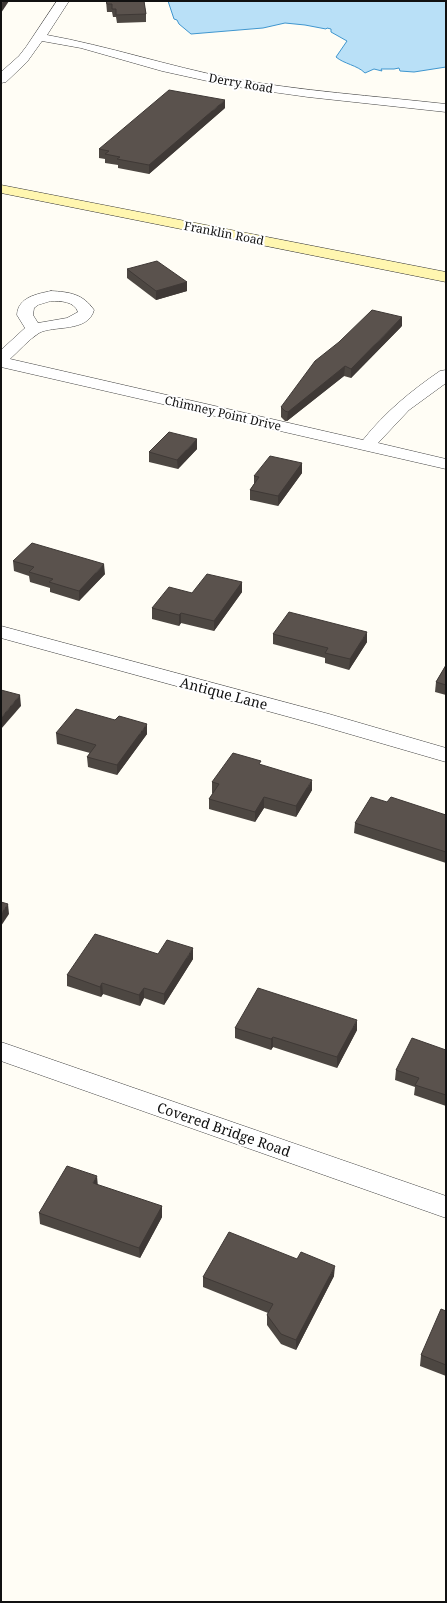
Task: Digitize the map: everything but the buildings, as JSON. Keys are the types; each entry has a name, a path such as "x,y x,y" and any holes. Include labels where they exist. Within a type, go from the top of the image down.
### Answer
{"street":[{"path":"1,79 23,59 40,38 63,1"},
{"name":"Derry Road","path":"40,38 82,44 167,68 230,82 308,93 446,108"},
{"name":"Franklin Road","path":"1,189 446,277"},
{"path":"1,360 34,329"},
{"name":"Chimney Point Drive","path":"1,360 446,464"},
{"path":"367,446 383,425 398,409 446,375"},
{"name":"Antique Lane","path":"1,632 446,755"},
{"name":"Covered Bridge Road","path":"1,1051 446,1207"}],"water":[{"path":"168,1 446,1 446,67 414,72 400,71 399,68 381,69 382,71 374,69 365,73 336,57 347,41 331,32 331,29 305,25 285,23 263,28 191,34 179,24 177,20 174,19"}]}
